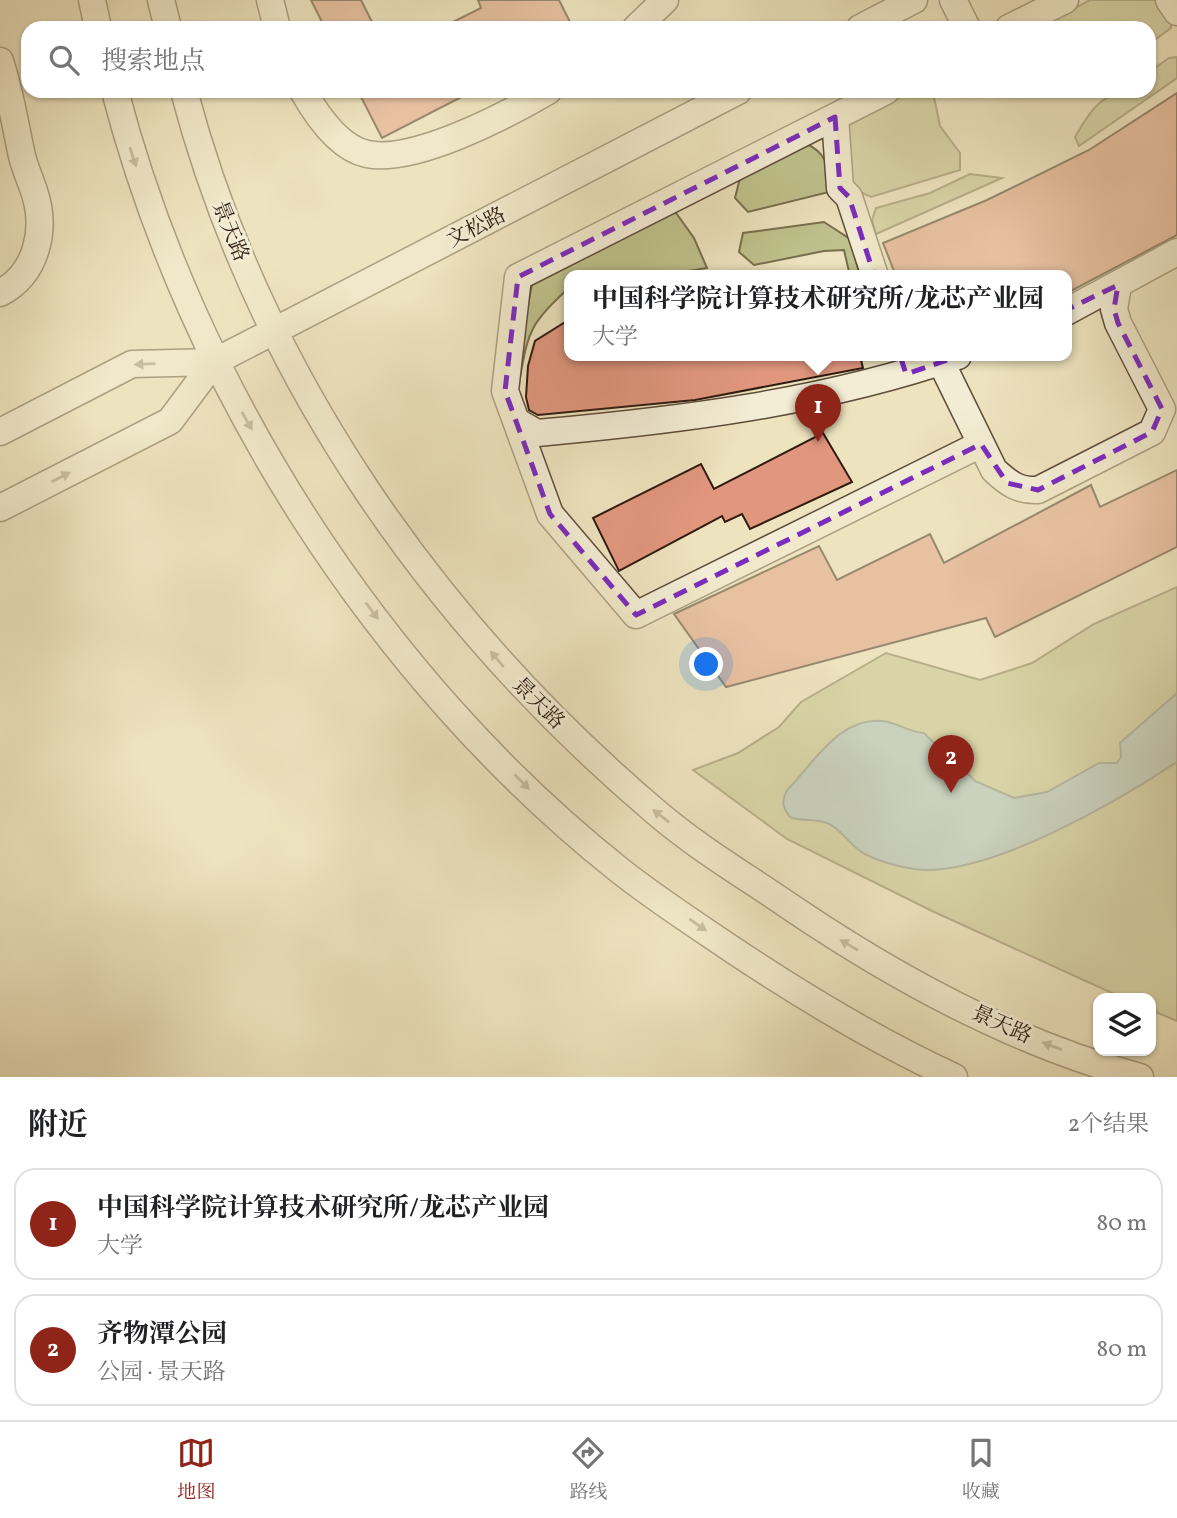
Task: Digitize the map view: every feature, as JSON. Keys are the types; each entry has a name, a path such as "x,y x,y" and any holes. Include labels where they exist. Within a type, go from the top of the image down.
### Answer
{"street":[{"path":"92,0 96,21"},
{"path":"161,0 166,21"},
{"path":"270,0 275,21"},
{"path":"643,21 665,0"},
{"path":"953,0 964,21"},
{"path":"1023,21 1066,0"},
{"path":"1169,0 1177,12"},
{"path":"872,21 908,1"},
{"path":"0,61 25,171 35,193 39,238 30,268 11,288 0,293"},
{"path":"117,98 152,214 214,362 298,511 375,616 449,709 538,797 618,869 797,993 892,1049 954,1077"},
{"name":"景天路","path":"186,98 215,191 294,373 355,473 500,664 584,748 660,816 833,936 923,989 1035,1040 1140,1077"},
{"path":"308,98 337,135 365,154 379,155 418,149 533,98"},
{"name":"文松路","path":"0,432 132,364 214,362 724,98"},
{"path":"872,98 518,277 505,391 550,514 636,615 981,444"},
{"path":"835,117 840,188 849,197 873,270"},
{"path":"1072,309 1177,252"},
{"path":"951,361 981,444 994,471 1007,483 1023,491 1038,490 1152,432 1162,409 1118,323 1114,309 1118,285"},
{"path":"516,421 537,433 697,418 847,390 903,365 934,361"},
{"name":"文松路","path":"0,508 170,421 214,362"}],"highlighted area":[{"path":"835,117 840,188 849,197 906,374 995,344 1118,285 1114,309 1118,323 1162,409 1152,432 1038,490 1007,483 981,444 636,615 550,514 505,391 518,277"}],"green space":[{"path":"1090,0 1159,0 1171,14 1171,28 1156,39 1156,21 1050,21"},
{"path":"1177,57 1177,78 1156,93 1156,67 1169,58"},
{"path":"898,98 934,98 940,126 960,153 960,170 871,197 853,189 842,128"},
{"path":"1148,98 1079,146 1075,137 1103,100"},
{"path":"805,143 819,152 826,163 829,192 748,212 735,198 740,178"},
{"path":"970,174 1002,178 876,234 872,220 876,208 930,193"},
{"path":"674,210 694,238 707,268 564,270 564,293 536,323 527,345 517,392 514,379 532,284"},
{"path":"824,222 850,239 858,270 849,270 844,250 824,251 754,265 739,252 743,233"},
{"path":"1177,587 1177,1021 1156,1012 1156,993 1112,993 932,911 787,839 693,770 738,753 779,727 801,702 886,653 980,680 1032,663 1094,624"}],"water":[{"path":"1177,693 1177,762 1087,816 1013,850 977,862 943,869 914,869 891,864 861,851 831,825 790,817 784,807 783,800 788,789 840,734 853,726 882,721 924,733 943,752 958,752 965,760 967,773 975,781 1014,798 1047,792 1099,763 1117,763 1121,757 1120,743"}],"building":[{"path":"311,0 361,0 372,21 322,21"},
{"path":"478,0 559,0 570,21 455,21 481,8"},
{"path":"1177,93 1177,235 1072,290 1072,270 894,270 883,243 987,200 1089,150"},
{"path":"362,98 459,98 382,138"},
{"path":"564,323 564,361 861,361 863,368 695,400 538,415 529,410 526,397 528,366 535,341"},
{"path":"823,433 852,482 750,529 742,514 725,522 722,516 619,571 593,518 701,464 714,489"},
{"path":"1177,470 1177,547 995,637 986,618 726,687 674,614 819,546 837,580 930,534 944,563 1091,485 1100,507"}],"place":[{"name":"中国科学院计算技术研究所/龙芯产业园","path":"818,442"},
{"name":"齐物潭公园","path":"951,793"}]}
